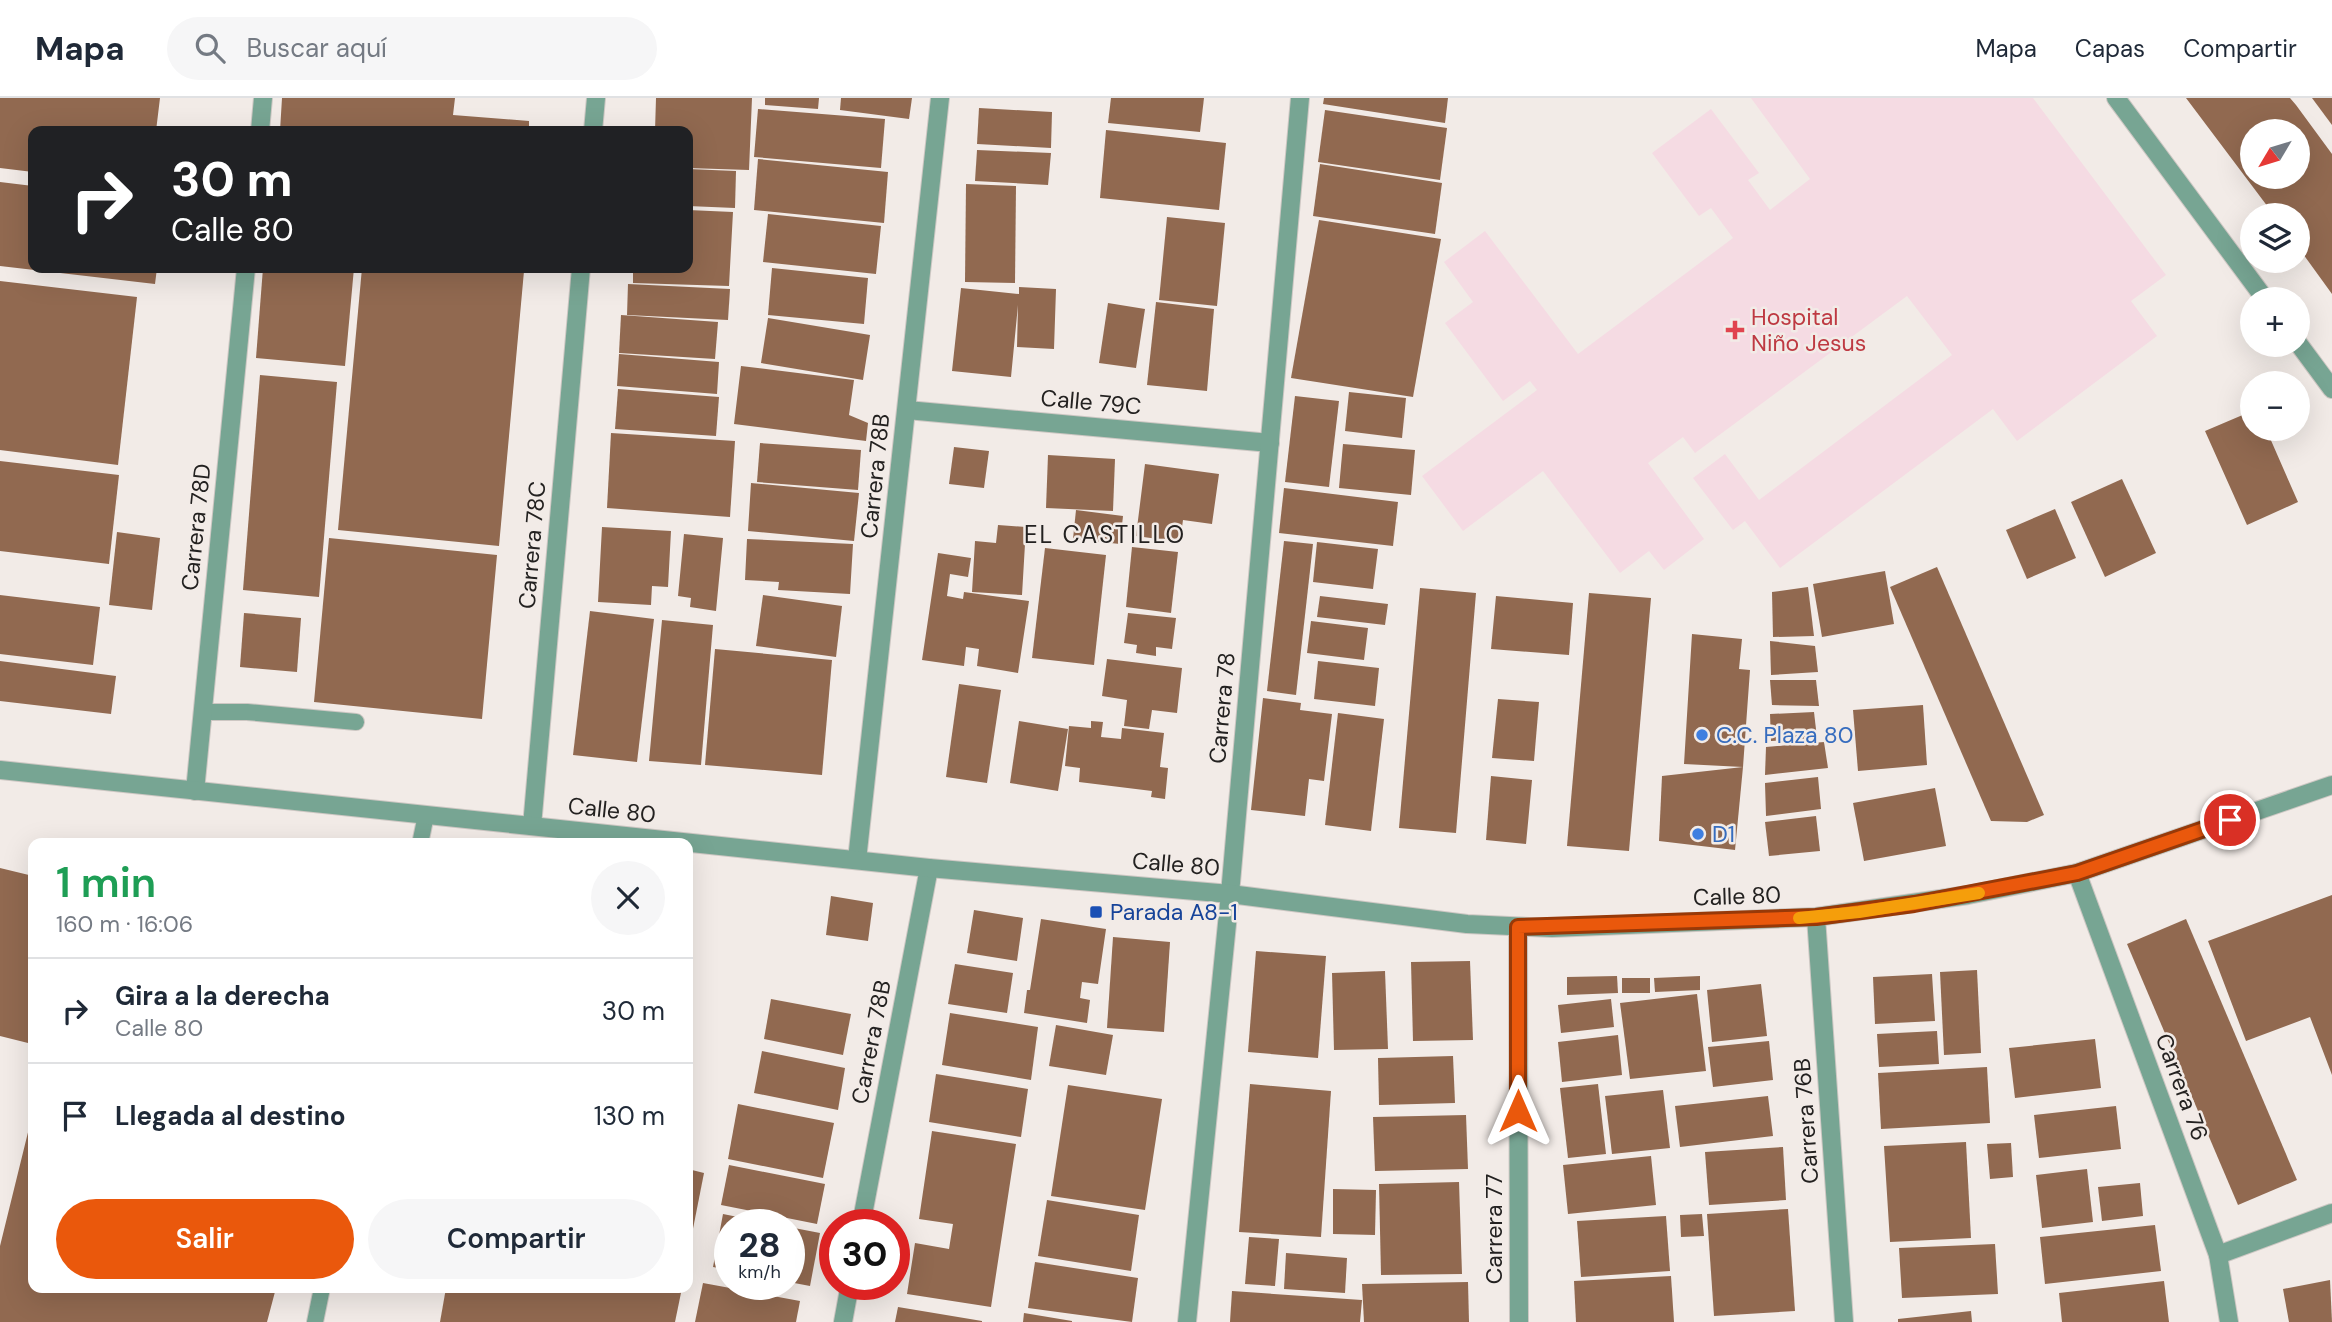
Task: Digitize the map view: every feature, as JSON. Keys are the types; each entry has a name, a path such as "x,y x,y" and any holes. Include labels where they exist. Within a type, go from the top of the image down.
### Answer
{"street":[{"path":"260,126 263,98"},
{"path":"593,126 596,98"},
{"name":"Carrera 78B","path":"857,860 940,98"},
{"name":"Carrera 78","path":"1187,1322 1230,894 1300,98"},
{"path":"2116,98 2256,287"},
{"name":"Carrera 78D","path":"195,791 246,273"},
{"name":"Carrera 78C","path":"533,826 581,273"},
{"path":"2308,357 2332,389"},
{"name":"Calle 79C","path":"907,410 1270,443"},
{"name":"Calle 80","path":"0,770 647,838"},
{"name":"Calle 80","path":"693,843 929,868 1230,894 1467,924 1518,927 1816,917 1968,895 2077,873 2332,785"},
{"name":"Carrera 78B","path":"864,1209 929,868"},
{"name":"Carrera 76","path":"2077,873 2218,1255 2229,1322"},
{"name":"Carrera 76B","path":"1816,917 1844,1322"},
{"name":"Carrera 77","path":"1518,927 1519,1322"},
{"path":"2218,1255 2332,1213"},
{"path":"843,1322 847,1300"}],"lane":[{"path":"202,712 247,712 356,722"},
{"path":"421,838 426,815"},
{"path":"315,1322 321,1293"}],"shaded area":[{"name":"Hospital Niño Jesus","path":"1751,98 2033,98 2166,275 2131,301 2157,336 2017,441 1993,409 1780,568 1745,521 1733,530 1693,478 1725,454 1759,500 1952,355 1907,296 1695,453 1683,437 1648,463 1704,539 1664,570 1649,551 1620,573 1543,471 1463,531 1422,476 1537,390 1530,381 1503,401 1445,323 1473,302 1444,262 1485,231 1578,354 1733,238 1711,208 1699,216 1652,153 1711,109 1759,173 1748,180 1770,210 1810,179"}],"building":[{"path":"0,98 160,98 157,126 28,126 28,171 0,168"},
{"path":"282,98 455,98 453,115 529,121 529,126 280,126"},
{"path":"656,98 752,98 749,170 693,168 693,126 655,126"},
{"path":"765,98 819,98 818,109 765,105"},
{"path":"841,98 912,98 909,119 840,110"},
{"path":"1111,98 1204,98 1200,132 1108,123"},
{"path":"1324,98 1448,98 1445,123 1323,104"},
{"path":"2186,98 2290,98 2306,119 2240,119 2240,170"},
{"path":"2312,98 2332,98 2332,125"},
{"path":"979,108 1052,112 1051,148 977,144"},
{"path":"758,109 885,119 881,168 754,157"},
{"path":"1325,110 1447,128 1440,180 1318,162"},
{"path":"2310,124 2332,154 2332,294 2310,264 2310,203 2265,203 2254,189 2310,189"},
{"path":"1106,130 1226,143 1219,210 1100,198"},
{"path":"977,150 1051,153 1048,185 975,181"},
{"path":"758,159 888,172 884,223 754,210"},
{"path":"1320,164 1442,183 1435,234 1313,216"},
{"path":"693,169 736,171 735,208 693,206"},
{"path":"0,182 28,185 28,269 0,266"},
{"path":"966,184 1016,186 1015,283 965,282"},
{"path":"693,210 733,212 729,286 633,283 633,273 693,273"},
{"path":"768,214 881,226 876,274 763,262"},
{"path":"1167,217 1225,223 1217,306 1159,300"},
{"path":"1319,220 1441,239 1413,397 1291,378"},
{"path":"772,268 868,278 864,324 768,315"},
{"path":"60,273 156,273 155,284"},
{"path":"263,273 354,273 345,366 256,358"},
{"path":"362,273 524,273 499,546 338,530"},
{"path":"0,281 137,297 118,465 0,450"},
{"path":"628,284 730,289 728,320 627,315"},
{"path":"1019,287 1056,289 1054,349 1017,347 1018,305 1011,377 952,371 961,288 1019,294"},
{"path":"1156,302 1214,309 1207,391 1147,385"},
{"path":"1108,303 1145,309 1136,368 1099,363"},
{"path":"621,315 718,322 715,359 619,353"},
{"path":"768,318 870,335 863,380 761,363"},
{"path":"619,354 719,362 717,394 617,386"},
{"path":"741,366 854,380 849,415 868,423 866,441 734,424"},
{"path":"260,375 337,382 319,597 243,590"},
{"path":"618,389 719,397 716,436 615,429"},
{"path":"1349,392 1406,398 1402,438 1345,431"},
{"path":"1295,396 1339,401 1329,487 1285,482"},
{"path":"2240,416 2240,441 2271,441 2298,502 2247,525 2205,431"},
{"path":"611,433 735,441 730,517 607,508"},
{"path":"760,443 861,450 858,490 757,482"},
{"path":"1343,444 1415,450 1411,495 1339,488"},
{"path":"954,447 989,451 984,488 949,484"},
{"path":"1048,455 1115,459 1113,511 1046,508"},
{"path":"0,461 119,475 109,564 0,551"},
{"path":"1145,464 1219,474 1212,524 1183,520 1180,542 1136,536"},
{"path":"2122,479 2156,553 2105,577 2071,502"},
{"path":"751,483 859,493 854,541 748,531"},
{"path":"1284,488 1398,502 1393,546 1279,533"},
{"path":"2055,509 2076,558 2027,579 2006,530"},
{"path":"1076,510 1123,516 1120,544 1073,539"},
{"path":"998,525 1026,527 1022,595 972,592 975,541 996,543"},
{"path":"602,527 671,531 668,587 652,586 651,605 598,602"},
{"path":"117,532 160,538 152,610 109,605"},
{"path":"684,534 723,538 716,611 690,607 691,598 678,596"},
{"path":"329,538 497,555 482,719 314,702"},
{"path":"747,539 853,544 850,594 778,590 779,582 745,580"},
{"path":"1284,541 1313,544 1296,695 1267,691"},
{"path":"1317,542 1378,549 1373,589 1313,582"},
{"path":"1132,547 1178,552 1171,613 1126,607"},
{"path":"1045,548 1106,555 1094,665 1032,658"},
{"path":"938,553 971,558 968,577 950,574 947,596 963,599 964,592 1029,601 1018,673 977,666 979,649 966,647 964,666 922,660"},
{"path":"1937,567 2044,815 2027,822 1991,821 1890,587"},
{"path":"1885,571 1894,624 1822,637 1813,584"},
{"path":"1808,587 1814,636 1773,637 1772,592"},
{"path":"1420,588 1476,593 1456,833 1399,828"},
{"path":"1589,593 1651,598 1629,851 1567,846"},
{"path":"0,595 100,607 93,665 0,654"},
{"path":"763,595 842,606 836,657 756,646"},
{"path":"1320,596 1388,604 1385,625 1317,617"},
{"path":"1496,596 1573,603 1569,655 1491,649"},
{"path":"590,611 654,619 637,762 573,755"},
{"path":"244,613 301,618 297,672 240,667"},
{"path":"1128,613 1176,618 1172,649 1156,647 1156,656 1136,653 1137,645 1124,643"},
{"path":"662,620 713,625 701,765 649,761"},
{"path":"1311,621 1368,628 1364,660 1307,653"},
{"path":"1692,634 1742,639 1739,669 1750,670 1743,767 1684,764"},
{"path":"1770,641 1815,646 1818,672 1771,675"},
{"path":"715,649 832,660 822,775 705,765"},
{"path":"1107,659 1182,668 1177,713 1152,710 1149,729 1124,726 1127,700 1102,696"},
{"path":"0,661 116,676 111,714 0,701"},
{"path":"1318,661 1379,668 1375,706 1314,699"},
{"path":"1770,680 1816,680 1819,706 1772,705"},
{"path":"959,684 1001,690 987,783 946,777"},
{"path":"1263,698 1301,703 1300,710 1332,714 1324,781 1309,779 1305,816 1251,810"},
{"path":"1498,699 1539,702 1534,761 1492,758"},
{"path":"1923,705 1927,765 1858,771 1853,710"},
{"path":"1814,712 1817,738 1771,741 1770,714"},
{"path":"1338,713 1384,719 1371,831 1325,825"},
{"path":"1019,721 1068,729 1058,791 1010,783"},
{"path":"1091,721 1103,722 1101,737 1121,739 1122,728 1164,733 1160,767 1168,768 1165,799 1151,797 1152,791 1079,782 1080,768 1065,766 1069,726 1091,728"},
{"path":"1824,742 1828,768 1765,775 1766,747"},
{"path":"1743,767 1735,850 1659,841 1662,776"},
{"path":"1491,776 1532,780 1526,844 1486,840"},
{"path":"1818,777 1821,809 1766,816 1765,783"},
{"path":"1935,788 1946,846 1864,861 1853,803"},
{"path":"1816,816 1820,851 1769,856 1765,822"},
{"path":"0,868 28,875 28,1043 0,1036"},
{"path":"2332,895 2332,1075 2310,1017 2246,1041 2208,941"},
{"path":"831,896 873,903 868,941 826,935"},
{"path":"974,910 1023,918 1017,961 967,953"},
{"path":"1041,919 1106,929 1098,984 1082,982 1080,998 1090,1000 1087,1023 1024,1013"},
{"path":"2186,919 2297,1180 2238,1205 2127,944"},
{"path":"1113,937 1170,942 1164,1032 1107,1028"},
{"path":"1256,951 1326,956 1318,1058 1248,1052"},
{"path":"1470,961 1473,1040 1413,1041 1411,962"},
{"path":"955,964 1013,973 1007,1013 948,1004"},
{"path":"1977,970 1981,1053 1944,1055 1940,972"},
{"path":"1385,971 1388,1049 1334,1050 1332,973"},
{"path":"1932,974 1935,1021 1875,1024 1873,977"},
{"path":"1617,976 1618,993 1567,995 1567,977"},
{"path":"1700,976 1700,990 1655,992 1654,978"},
{"path":"1622,978 1650,978 1650,993 1622,993"},
{"path":"1761,984 1767,1036 1712,1042 1707,990"},
{"path":"1697,994 1706,1071 1630,1079 1620,1003"},
{"path":"771,999 851,1014 843,1055 764,1039"},
{"path":"1611,999 1614,1027 1561,1033 1558,1005"},
{"path":"950,1013 1038,1027 1031,1080 942,1065"},
{"path":"1056,1025 1113,1035 1106,1075 1049,1066"},
{"path":"1937,1031 1939,1064 1879,1067 1877,1034"},
{"path":"1618,1035 1622,1075 1562,1082 1558,1042"},
{"path":"2095,1039 2101,1088 2015,1098 2009,1048"},
{"path":"1769,1041 1773,1080 1713,1087 1708,1047"},
{"path":"762,1051 845,1068 838,1110 754,1093"},
{"path":"1453,1056 1455,1103 1379,1105 1378,1058"},
{"path":"1987,1067 1990,1123 1881,1129 1878,1073"},
{"path":"936,1074 1028,1089 1021,1137 929,1122"},
{"path":"1250,1084 1331,1091 1321,1237 1239,1232"},
{"path":"1598,1084 1606,1154 1568,1158 1560,1088"},
{"path":"1068,1085 1162,1099 1145,1210 1051,1196"},
{"path":"1663,1090 1670,1148 1612,1154 1605,1096"},
{"path":"1768,1096 1773,1136 1680,1147 1675,1106"},
{"path":"738,1104 834,1123 823,1178 728,1159"},
{"path":"2116,1106 2121,1149 2039,1158 2034,1115"},
{"path":"1466,1115 1468,1169 1375,1171 1373,1117"},
{"path":"932,1131 1016,1144 991,1307 910,1294 915,1243 949,1249 953,1224 919,1219"},
{"path":"28,1132 28,1293 275,1293 267,1322 0,1322 0,1246"},
{"path":"1966,1142 1971,1238 1890,1242 1884,1146"},
{"path":"2011,1143 2013,1177 1990,1179 1987,1144"},
{"path":"1783,1147 1786,1200 1709,1205 1705,1152"},
{"path":"1651,1156 1656,1205 1568,1214 1563,1165"},
{"path":"729,1165 825,1184 817,1224 805,1222 805,1209 741,1209 721,1205"},
{"path":"2087,1169 2093,1222 2042,1228 2036,1175"},
{"path":"693,1170 704,1173 693,1229"},
{"path":"1459,1182 1462,1274 1381,1275 1379,1184"},
{"path":"2140,1183 2143,1216 2102,1221 2098,1187"},
{"path":"1333,1189 1376,1190 1375,1235 1333,1234"},
{"path":"1047,1200 1139,1215 1131,1271 1038,1256"},
{"path":"1788,1209 1795,1311 1714,1316 1707,1214"},
{"path":"1702,1214 1704,1236 1681,1237 1680,1215"},
{"path":"1666,1216 1670,1271 1581,1277 1577,1221"},
{"path":"2155,1225 2161,1271 2045,1284 2040,1237"},
{"path":"805,1230 819,1233 810,1286 805,1285"},
{"path":"1249,1237 1279,1239 1275,1286 1245,1284"},
{"path":"1995,1244 1998,1294 1902,1298 1899,1248"},
{"path":"1286,1253 1347,1258 1345,1293 1284,1289"},
{"path":"1035,1262 1138,1278 1132,1322 1028,1308"},
{"path":"1671,1276 1674,1322 1576,1322 1574,1281"},
{"path":"2330,1280 2332,1322 2289,1322 2283,1289"},
{"path":"2164,1281 2169,1322 2062,1322 2059,1293"},
{"path":"1468,1282 1469,1322 1364,1322 1362,1284"},
{"path":"703,1283 714,1285 714,1300 800,1301 796,1322 695,1322"},
{"path":"1232,1291 1362,1300 1360,1322 1230,1322"},
{"path":"445,1293 681,1293 675,1322 440,1322"},
{"path":"898,1307 982,1321 982,1322 895,1322"},
{"path":"1971,1311 1972,1322 1898,1322 1898,1319"},
{"path":"1024,1313 1072,1321 1072,1322 1023,1322"}],"slow traffic":[{"path":"1799,918 1859,912 1979,893"}],"place":[{"name":"Hospital Niño Jesus","path":"1735,330"},
{"name":"C.C. Plaza 80","path":"1702,735"},
{"name":"D1","path":"1698,834"},
{"name":"Parada A8-1","path":"1096,912"}],"district":[{"name":"EL CASTILLO","path":"1105,534"}],"route":[{"path":"1518,1111 1518,927 1552,928 1816,917 1914,904 2077,873 2230,820"}]}
